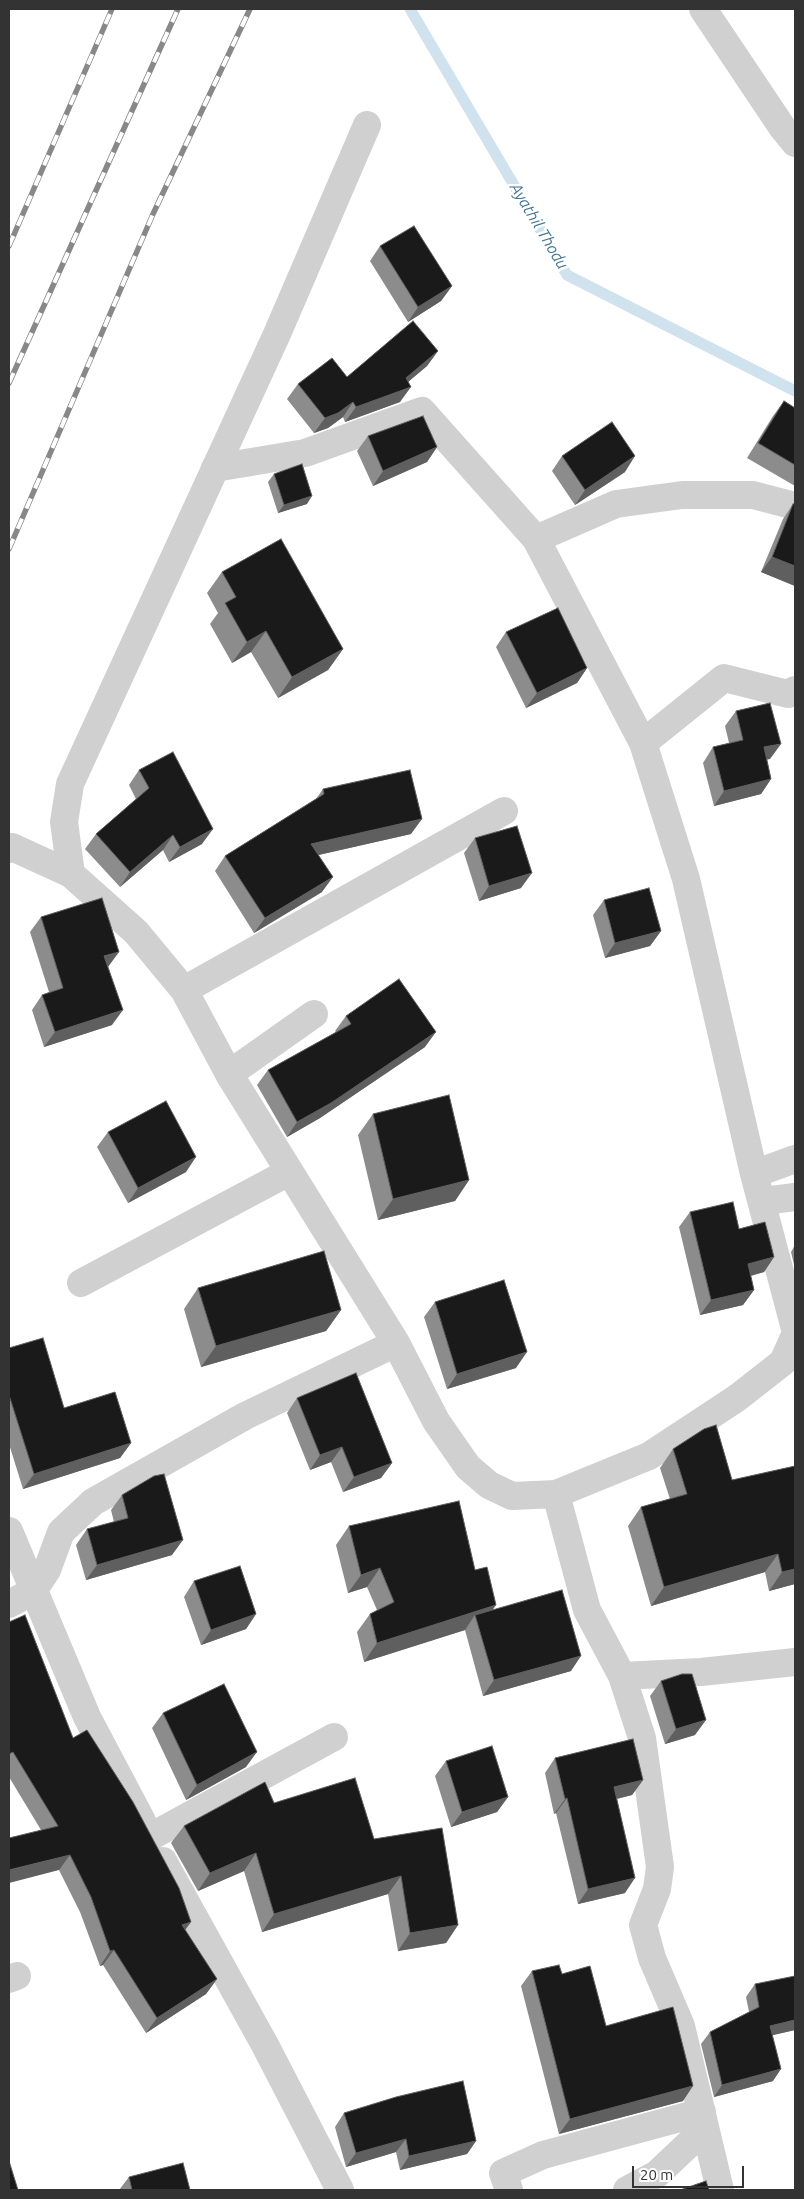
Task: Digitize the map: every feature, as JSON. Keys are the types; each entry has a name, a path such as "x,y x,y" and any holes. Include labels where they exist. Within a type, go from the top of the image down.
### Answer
{"street":[{"path":"703,9 782,127 795,143"},
{"path":"71,874 64,822 70,784 280,325 367,125"},
{"path":"215,468 305,453 422,411 536,539 643,743 686,880 754,1174 763,1201 795,1329"},
{"path":"536,539 616,504 682,495 754,495 795,506"},
{"path":"643,743 724,678 788,694 795,690"},
{"path":"184,990 504,811"},
{"path":"9,848 12,847 71,874 136,932 184,990 229,1074 396,1343 436,1420 468,1467 489,1485 512,1496 556,1494 649,1456 737,1398 783,1362 795,1335"},
{"path":"229,1074 314,1014"},
{"path":"754,1174 795,1159"},
{"path":"82,1283 289,1172"},
{"path":"763,1201 795,1197"},
{"path":"9,1604 33,1591 46,1570 62,1532 93,1502 245,1416 396,1343"},
{"path":"556,1494 587,1610 622,1676 642,1738 660,1867 657,1889 643,1925 652,1958 680,2026 720,2190"},
{"path":"9,1530 87,1717 150,1837 265,2045 340,2190"},
{"path":"622,1676 701,1672 795,1662"},
{"path":"150,1837 334,1737"},
{"path":"509,2190 503,2173 544,2155 702,2112"},
{"path":"627,2190 657,2174 693,2140 702,2112"}],"building":[{"path":"414,226 452,286 418,307 380,246"},
{"path":"413,321 438,351 406,378 411,387 356,407 353,402 338,413 325,418 298,384 332,358 347,377"},
{"path":"784,401 795,408 795,465 758,443"},
{"path":"423,416 437,447 383,471 368,436"},
{"path":"612,422 635,456 585,490 562,456"},
{"path":"302,464 312,496 284,505 274,474"},
{"path":"793,504 795,504 795,566 772,557"},
{"path":"281,539 343,649 292,677 266,631 247,642 225,603 236,597 222,572"},
{"path":"558,608 587,668 537,693 506,632"},
{"path":"770,703 781,744 764,747 771,779 724,791 713,747 743,740 736,711"},
{"path":"173,752 213,829 180,847 173,835 130,872 96,834 149,788 139,770"},
{"path":"410,770 422,819 311,844 333,877 265,918 225,856 324,794 323,789"},
{"path":"517,826 532,873 489,886 475,838"},
{"path":"649,888 661,931 615,943 604,900"},
{"path":"102,898 119,952 104,956 123,1010 55,1032 42,995 63,988 41,917"},
{"path":"399,979 436,1032 331,1103 297,1122 268,1070 351,1024 346,1016"},
{"path":"449,1095 469,1180 393,1199 373,1114"},
{"path":"166,1101 196,1157 138,1188 108,1132"},
{"path":"733,1202 739,1229 765,1222 774,1257 748,1264 754,1290 711,1300 690,1212"},
{"path":"324,1251 341,1310 216,1346 198,1288"},
{"path":"504,1280 527,1352 457,1374 435,1302"},
{"path":"43,1338 64,1408 115,1392 131,1443 34,1474 9,1395 9,1348"},
{"path":"356,1373 392,1463 354,1477 342,1447 320,1455 297,1398"},
{"path":"716,1425 732,1480 795,1466 795,1569 782,1572 778,1554 664,1587 641,1507 687,1494 673,1449 704,1429"},
{"path":"164,1474 183,1540 97,1565 87,1529 128,1518 122,1495 154,1476"},
{"path":"459,1501 475,1570 487,1567 496,1605 377,1643 370,1614 394,1602 380,1568 361,1575 349,1526"},
{"path":"240,1566 256,1614 211,1630 194,1581"},
{"path":"562,1590 581,1656 494,1680 475,1615"},
{"path":"25,1615 73,1738 87,1730 133,1802 179,1888 191,1922 182,1925 217,1979 157,2018 114,1950 110,1951 91,1897 70,1855 9,1870 9,1838 58,1826 13,1752 9,1754 9,1622"},
{"path":"682,1674 692,1674 706,1720 676,1729 661,1681"},
{"path":"224,1684 257,1752 197,1785 163,1713"},
{"path":"633,1739 643,1780 614,1787 635,1878 588,1889 567,1798 565,1799 555,1758"},
{"path":"492,1746 508,1797 462,1812 446,1761"},
{"path":"355,1778 374,1839 442,1828 458,1925 410,1933 401,1876 274,1914 256,1853 210,1873 184,1826 265,1782 274,1803"},
{"path":"559,1965 562,1974 590,1966 606,2026 673,2007 693,2086 570,2119 532,1971"},
{"path":"795,1976 795,2020 770,2026 781,2069 722,2085 710,2032 759,2007 755,1984"},
{"path":"463,2081 476,2141 409,2156 406,2139 356,2153 344,2113 396,2097"},
{"path":"9,2161 18,2190 9,2190"},
{"path":"183,2163 190,2190 132,2190 129,2177"},
{"path":"706,2181 709,2190 680,2190"}],"waterway":[{"name":"Ayathil Thodu","path":"410,9 567,275 795,391"}],"railway":[{"path":"9,246 112,9"},
{"path":"9,383 178,9"},
{"path":"9,549 153,214 250,9"}]}
